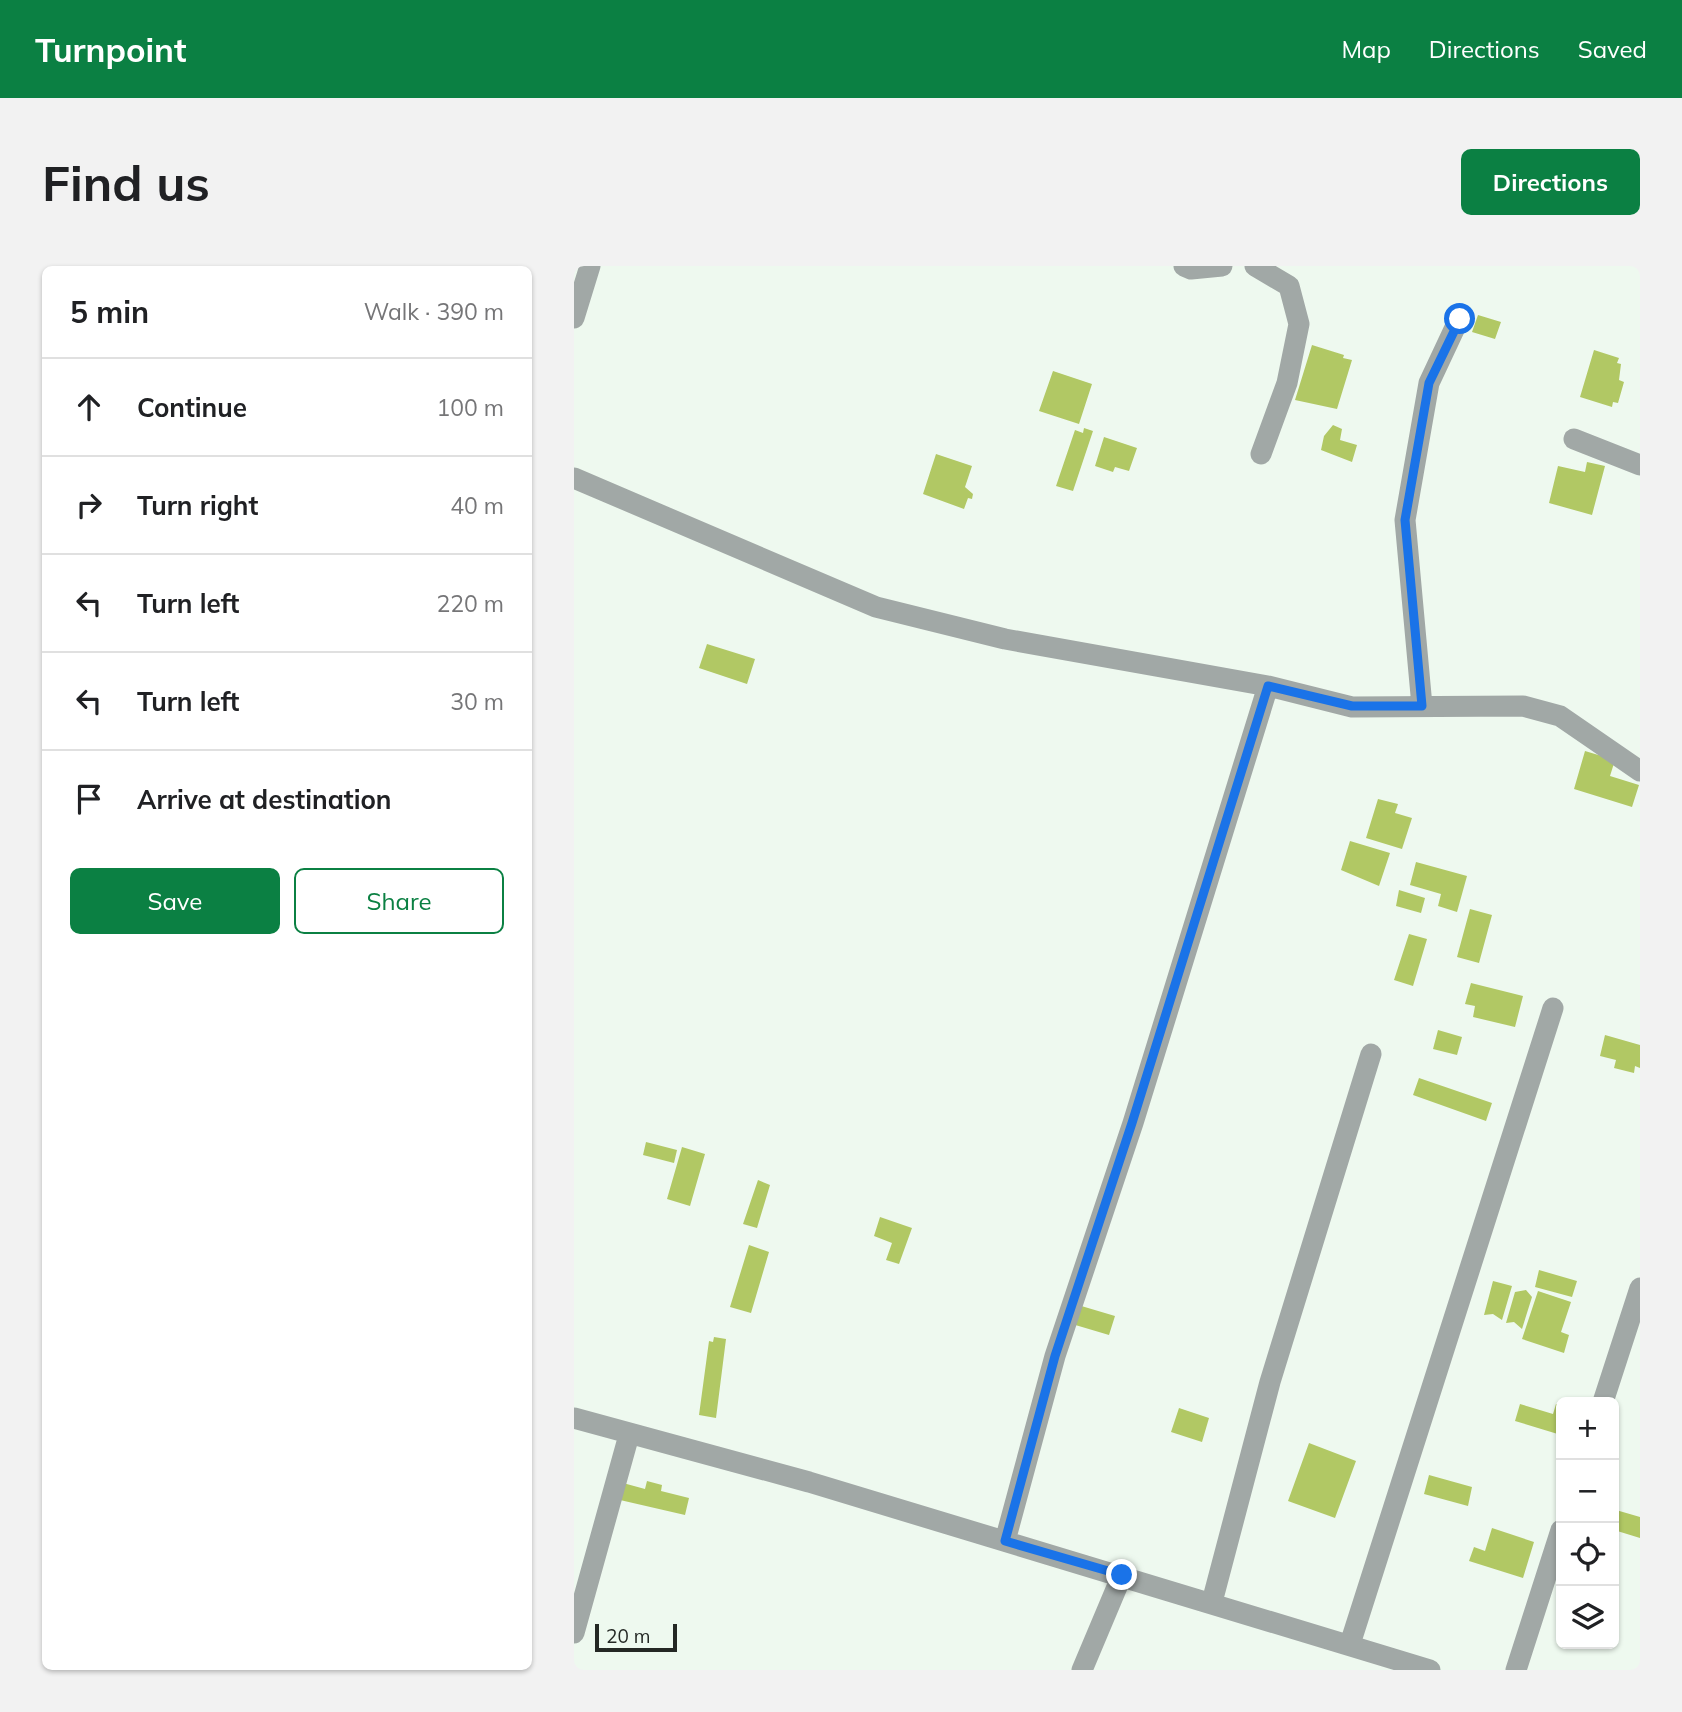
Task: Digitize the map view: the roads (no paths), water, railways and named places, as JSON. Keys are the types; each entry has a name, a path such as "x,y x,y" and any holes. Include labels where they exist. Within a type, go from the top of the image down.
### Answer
{"street":[{"path":"574,318 590,266"},
{"path":"1184,266 1191,269 1223,266"},
{"path":"1255,266 1289,286 1299,324 1287,383 1261,454"},
{"path":"1422,706 1405,520 1429,383 1460,319"},
{"path":"1574,439 1640,465"},
{"path":"574,478 876,607 1005,639 1268,686 1352,706 1524,706 1560,716 1640,771"},
{"path":"1005,1541 1055,1356 1136,1110 1268,686"},
{"path":"1350,1644 1553,1008"},
{"path":"1212,1602 1270,1382 1371,1054"},
{"path":"1605,1397 1640,1288"},
{"path":"574,1418 809,1482 1430,1670"},
{"path":"574,1633 629,1435"},
{"path":"1516,1670 1556,1546"},
{"path":"1082,1670 1122,1575"}]}
